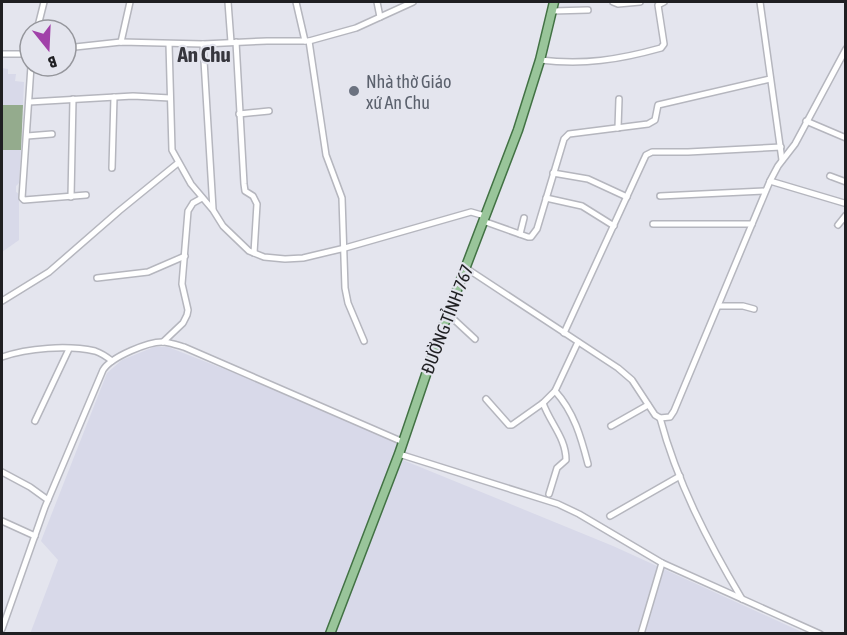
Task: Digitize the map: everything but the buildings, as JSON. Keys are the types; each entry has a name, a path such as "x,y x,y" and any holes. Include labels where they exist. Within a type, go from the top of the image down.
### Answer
{"main road":[{"name":"ĐƯỜNG TỈNH 767","path":"330,633 399,454 447,314 518,130 540,60 554,2"}],"street":[{"path":"40,18 44,2"},
{"path":"121,42 130,2"},
{"path":"228,2 234,42 245,191 253,196 257,204 254,253"},
{"path":"296,2 307,41 327,155 342,198 345,288 348,303 364,341"},
{"path":"377,2 380,17"},
{"path":"78,47 121,42 203,44 307,41 342,34 413,2"},
{"path":"613,2 618,4 640,3"},
{"path":"540,60 592,63 661,48 664,44 658,5 664,2"},
{"path":"759,2 782,160"},
{"path":"552,11 588,10"},
{"path":"169,44 171,146 178,163 202,198 240,244 254,253 285,259 303,258 345,248 471,212 531,237 537,229 566,135 652,122 655,120 658,105 770,79"},
{"path":"203,44 213,210"},
{"path":"660,418 670,417 674,411 765,191 782,160 795,144 846,49"},
{"path":"2,54 18,54"},
{"path":"30,78 22,198 24,200 86,195"},
{"path":"29,102 114,97 170,98"},
{"path":"112,168 114,97"},
{"path":"71,197 73,99"},
{"path":"618,128 619,99"},
{"path":"239,114 269,111"},
{"path":"806,121 846,138"},
{"path":"27,136 52,134"},
{"path":"564,333 646,155 652,152 781,147"},
{"path":"2,301 49,272 178,163"},
{"path":"553,173 588,179 627,197"},
{"path":"830,176 846,182"},
{"path":"770,181 845,201 841,209"},
{"path":"660,196 765,191"},
{"path":"163,342 183,323 187,315 182,284 188,211 193,203 202,198"},
{"path":"546,198 582,206 614,226"},
{"path":"838,225 846,215"},
{"path":"520,234 524,218"},
{"path":"653,224 753,224"},
{"path":"97,278 146,272 185,256"},
{"path":"466,268 618,368 632,380 648,405 660,418 696,515 742,600"},
{"path":"719,306 743,306 754,309"},
{"path":"447,314 475,339"},
{"path":"2,628 48,500 103,370 111,361 148,345 163,342 183,347 403,442"},
{"path":"486,399 510,426 543,403 555,391 578,342"},
{"path":"2,357 28,350 69,350 96,351 111,361"},
{"path":"35,421 69,350"},
{"path":"555,391 576,423 588,464"},
{"path":"543,403 561,437 566,455 566,460 557,468 549,494"},
{"path":"611,426 648,405"},
{"path":"399,454 558,504 662,563 820,633"},
{"path":"2,472 48,500"},
{"path":"610,516 680,476"},
{"path":"2,521 35,536"},
{"path":"640,633 662,563"}],"shaded area":[{"path":"2,68 8,69 8,74 16,74 15,81 24,82 23,105 2,105"},
{"path":"2,150 21,150 19,183 16,186 16,192 19,194 19,240 2,252"},
{"path":"154,347 168,347 400,438 393,456 613,546 804,633 30,634 58,560 41,541 107,373 122,360"}],"green space":[{"path":"2,105 23,105 21,150 2,150"}],"place":[{"name":"Nhà thờ Giáo xứ An Chu","path":"354,91"}],"district":[{"name":"An Chu","path":"204,54"}]}
